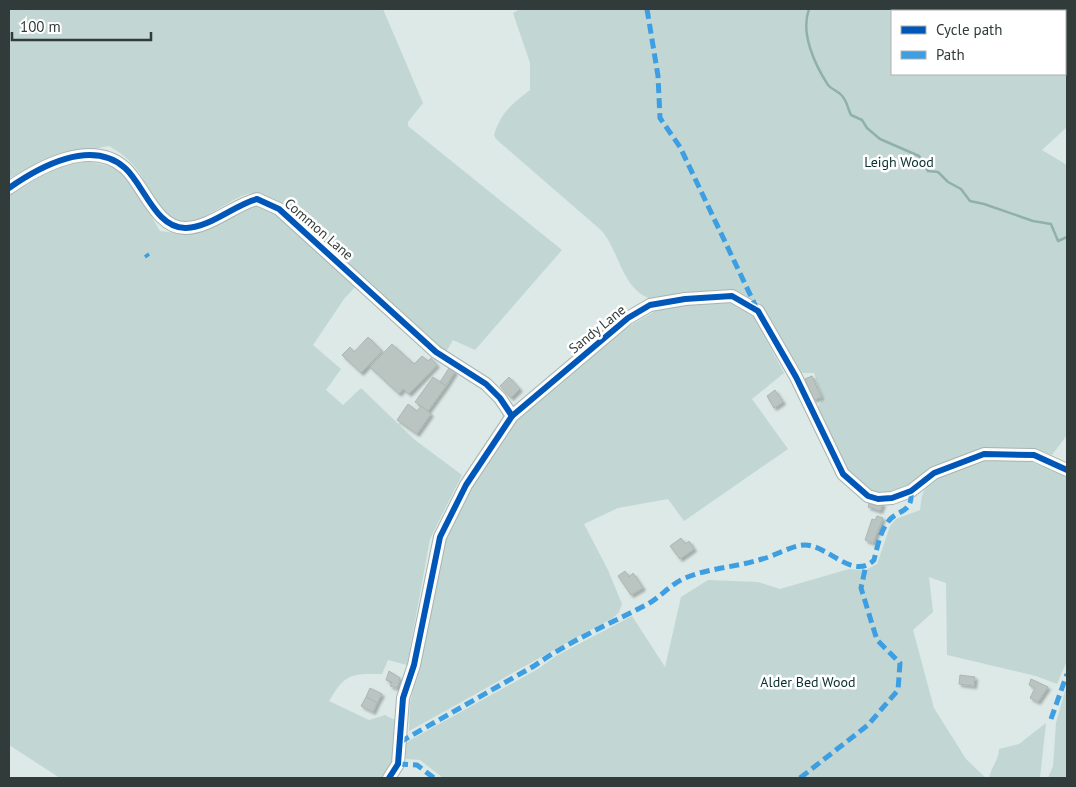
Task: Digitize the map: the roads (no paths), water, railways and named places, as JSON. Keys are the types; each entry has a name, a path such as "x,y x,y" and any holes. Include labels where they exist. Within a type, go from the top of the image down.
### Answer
{"street":[{"name":"Common Lane","path":"9,188 27,175 51,163 89,156 108,159 126,169 158,212 176,226 186,228 200,225 257,199 266,202 278,209 320,244 436,352 486,384 500,398 512,416"},
{"name":"Sandy Lane","path":"389,778 398,764 403,698 414,665 440,537 466,485 512,416 628,318 650,305 685,299 732,296 758,311 796,377 843,474 868,496 878,499 892,498 910,491 934,473 984,454 1034,455 1067,470"}],"waterway":[{"path":"809,9 806,28 810,48 818,68 828,85 840,93 851,115 862,120 867,128 880,139 919,156 928,171 938,172 948,182 961,189 970,201 1033,221 1051,224 1058,241 1067,237"}],"park label":[{"name":"Leigh Wood","path":"899,162"},
{"name":"Alder Bed Wood","path":"808,682"}]}
